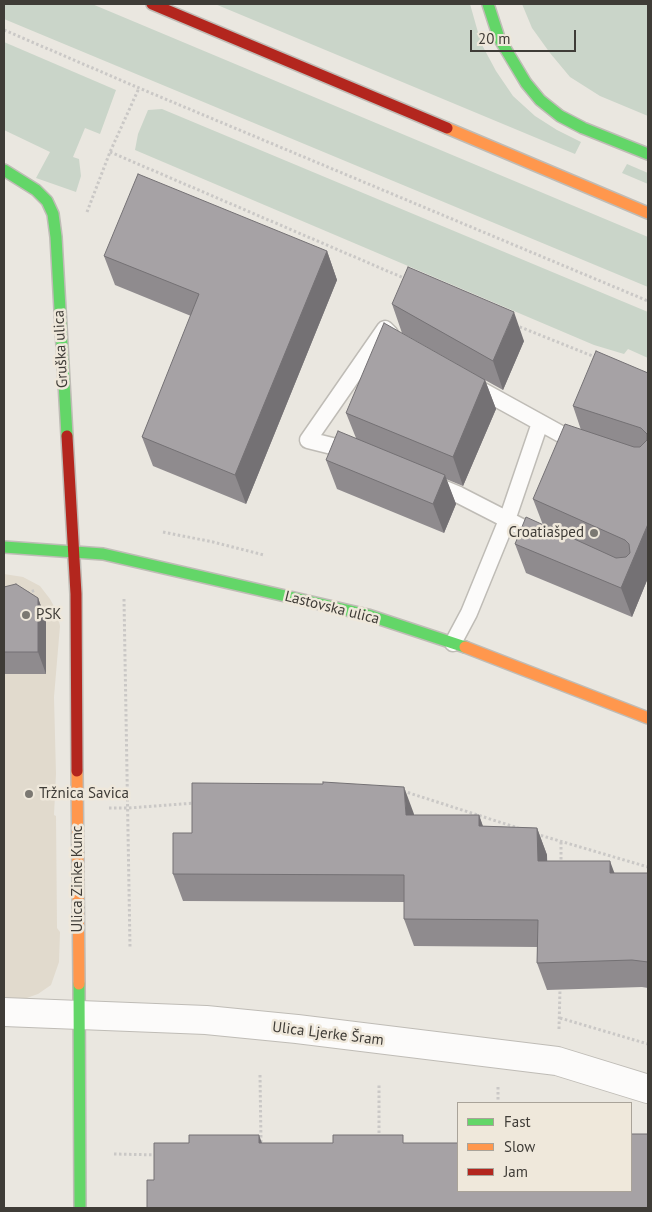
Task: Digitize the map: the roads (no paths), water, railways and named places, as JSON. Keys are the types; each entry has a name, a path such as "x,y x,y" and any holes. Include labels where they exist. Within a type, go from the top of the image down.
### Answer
{"street":[{"path":"152,4 648,213"},
{"path":"488,4 503,45 526,83 540,100 560,116 583,128 648,154"},
{"name":"Gruška ulica","path":"4,170 36,190 47,201 52,214 56,237 74,551"},
{"name":"Lastovska ulica","path":"4,547 74,551 126,559 368,615 453,643 648,718"},
{"name":"Ulica Zinke Kunc","path":"74,551 80,1208"},
{"name":"Ulica Ljerke Šram","path":"4,1012 206,1020 288,1028 557,1062 648,1089"}],"lane":[{"path":"370,459 353,451 308,440 385,329 398,343"},
{"path":"457,377 579,444 597,450"},
{"path":"453,643 468,613 507,520 540,423"},
{"path":"415,477 460,495 558,545"}],"place":[{"name":"Croatiašped","path":"594,533"},
{"name":"PSK","path":"26,615"},
{"name":"Tržnica Savica","path":"29,794"}]}
